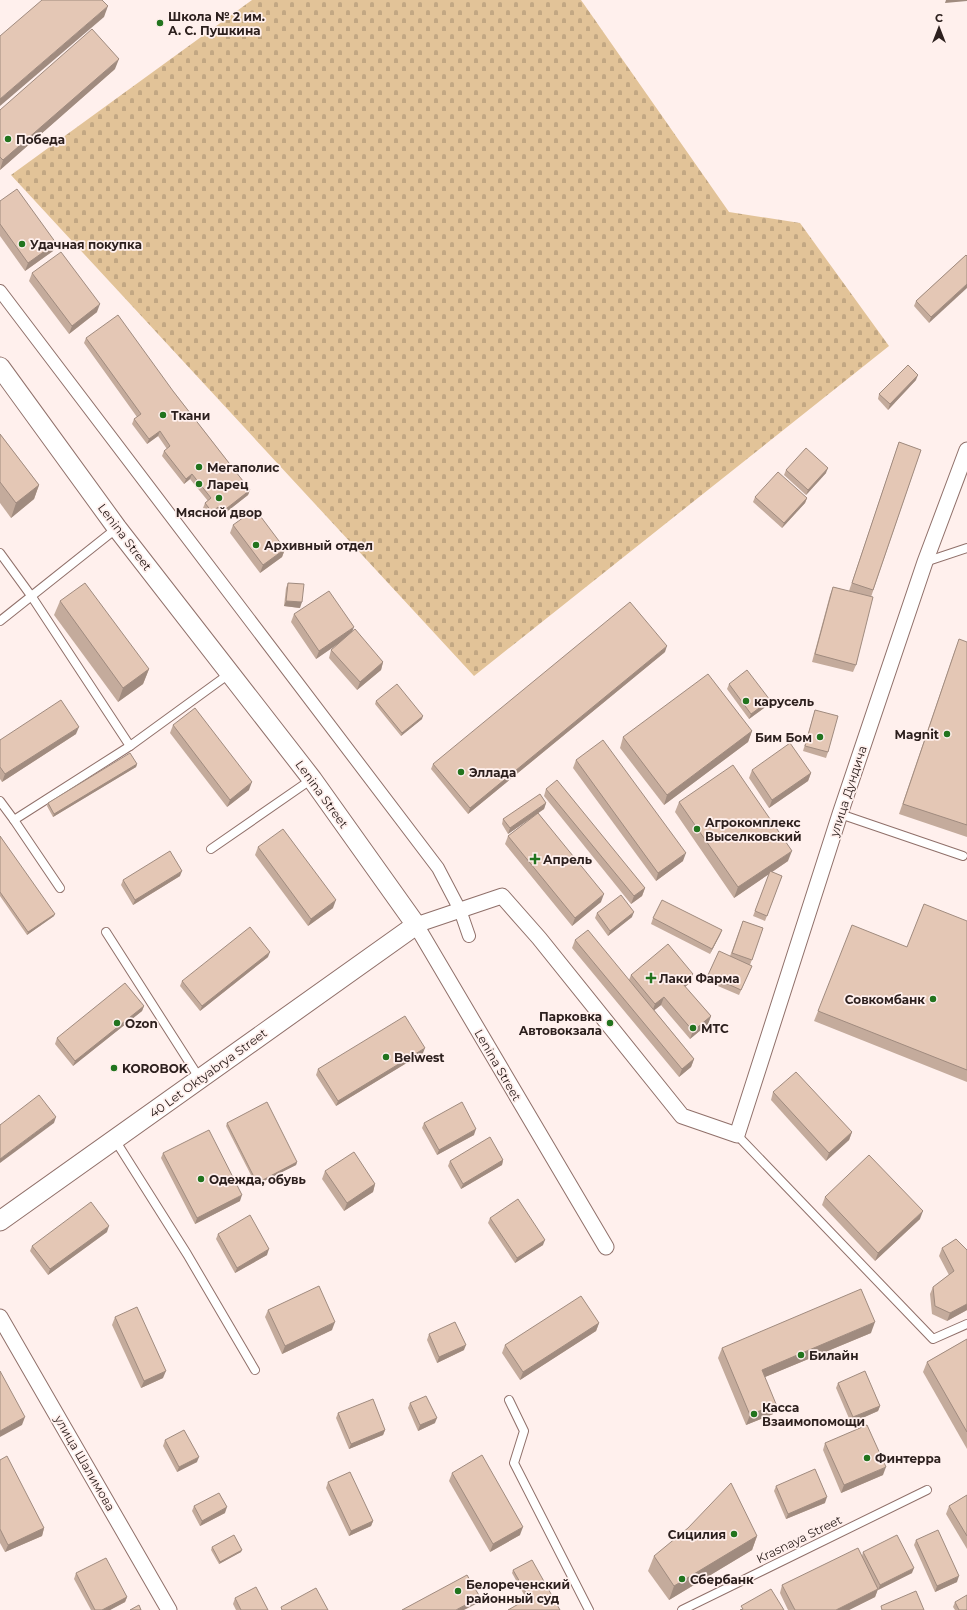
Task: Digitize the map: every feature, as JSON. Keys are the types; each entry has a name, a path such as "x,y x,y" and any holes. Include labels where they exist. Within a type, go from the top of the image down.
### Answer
{"street":[{"path":"0,291 438,868 460,910 469,936"},
{"name":"Lenina Street","path":"2,373 117,528 312,779 416,925 606,1247"},
{"name":"улица Дундича","path":"737,1135 840,814 925,562 967,450"},
{"path":"416,925 502,896 539,938 682,1116 737,1135"},
{"name":"40 Let Oktyabrya Street","path":"0,1220 115,1140 416,925"},
{"name":"улица Шалимова","path":"0,1316 169,1610"}],"lane":[{"path":"0,621 117,528"},
{"path":"925,562 967,548"},
{"path":"0,553 32,597 130,746"},
{"path":"14,820 130,746 229,674"},
{"path":"211,849 312,779"},
{"path":"0,801 60,888"},
{"path":"840,814 963,856"},
{"path":"106,932 200,1078"},
{"path":"737,1135 933,1339 967,1324"},
{"path":"115,1140 191,1261 256,1370"},
{"path":"509,1400 524,1431 514,1463 589,1610"},
{"name":"Krasnaya Street","path":"682,1610 927,1490"}],"green space":[{"path":"252,0 581,0 729,212 800,223 889,346 474,676 11,175"}],"building":[{"path":"42,0 102,0 108,6 0,99 0,36"},
{"path":"92,29 119,59 3,160 0,157 0,110"},
{"path":"17,189 56,243 28,263 0,224 0,201"},
{"path":"61,252 100,304 72,326 32,273"},
{"path":"966,255 967,284 931,317 916,301"},
{"path":"118,315 173,391 250,490 222,512 218,507 212,512 205,503 211,498 192,474 186,479 164,451 170,446 160,431 149,439 134,419 141,414 86,338"},
{"path":"908,365 918,375 890,404 879,394"},
{"path":"0,434 39,485 16,503 0,482"},
{"path":"899,442 921,450 873,590 852,583"},
{"path":"806,448 828,468 808,490 786,470"},
{"path":"778,472 807,498 784,523 755,497"},
{"name":"Архивный отдел","path":"255,509 285,549 263,565 233,525"},
{"path":"85,583 149,669 123,688 60,601"},
{"path":"288,583 304,584 302,602 286,601"},
{"path":"833,587 873,597 856,665 815,654"},
{"path":"329,591 354,627 319,651 294,614"},
{"path":"630,602 667,646 470,808 433,764"},
{"path":"355,629 383,662 360,682 331,650"},
{"name":"Magnit","path":"959,639 967,642 967,825 903,804"},
{"path":"747,670 770,700 751,714 729,684"},
{"path":"708,674 752,731 667,795 623,737"},
{"path":"397,684 423,716 402,733 376,701"},
{"path":"61,700 79,727 5,774 0,767 0,740"},
{"path":"195,708 252,782 230,800 173,725"},
{"path":"815,710 838,716 828,752 805,746"},
{"path":"603,740 686,853 658,873 576,760"},
{"path":"790,743 811,773 772,800 752,770"},
{"path":"130,753 137,764 54,814 48,803"},
{"path":"733,765 792,851 738,887 679,802"},
{"path":"557,780 645,888 634,896 546,789"},
{"path":"540,794 546,803 510,828 503,819"},
{"path":"538,813 604,894 575,918 508,836"},
{"path":"283,829 336,900 311,919 258,847"},
{"path":"0,836 55,914 28,932 0,892"},
{"path":"170,851 182,871 135,900 123,880"},
{"path":"770,871 782,876 767,916 755,911"},
{"path":"621,895 634,912 610,931 597,913"},
{"path":"662,900 722,930 712,949 653,918"},
{"path":"924,904 967,921 967,1070 818,1011 852,925 907,947"},
{"path":"743,921 763,928 752,960 732,953"},
{"path":"250,927 270,952 202,1006 182,981"},
{"path":"588,930 694,1059 682,1069 575,940"},
{"path":"668,944 693,974 683,984 711,1016 693,1031 664,997 655,1004 631,975"},
{"path":"719,951 752,966 741,990 708,975"},
{"path":"125,983 144,1006 75,1061 57,1038"},
{"path":"405,1016 425,1048 338,1101 318,1069"},
{"path":"796,1072 852,1132 829,1153 773,1092"},
{"path":"39,1095 56,1117 0,1159 0,1125"},
{"path":"267,1102 297,1162 257,1183 227,1123"},
{"path":"462,1102 476,1129 439,1150 424,1123"},
{"name":"Одежда, обувь","path":"209,1130 242,1195 197,1218 163,1153"},
{"path":"490,1137 503,1160 463,1184 450,1161"},
{"path":"354,1152 375,1184 347,1203 325,1171"},
{"path":"869,1155 923,1211 878,1253 825,1197"},
{"path":"518,1199 545,1240 517,1258 490,1218"},
{"path":"91,1202 109,1226 50,1269 32,1246"},
{"path":"250,1215 269,1249 237,1268 218,1234"},
{"path":"956,1239 967,1250 967,1304 950,1313 935,1306 933,1287 954,1271 942,1248"},
{"path":"319,1286 335,1322 285,1346 268,1310"},
{"path":"861,1289 875,1322 762,1370 776,1404 750,1415 722,1348"},
{"path":"581,1296 599,1323 523,1372 505,1345"},
{"path":"137,1307 166,1371 144,1381 115,1317"},
{"path":"455,1322 466,1345 439,1357 429,1334"},
{"path":"967,1339 967,1432 927,1362"},
{"path":"0,1371 25,1417 0,1431"},
{"path":"865,1371 880,1406 853,1417 838,1383"},
{"path":"426,1396 437,1418 420,1425 410,1403"},
{"path":"373,1399 385,1430 351,1444 338,1413"},
{"path":"867,1425 886,1467 844,1485 825,1443"},
{"path":"184,1430 199,1457 179,1467 165,1440"},
{"path":"482,1455 523,1527 493,1544 452,1473"},
{"path":"7,1456 44,1528 8,1545 0,1529 0,1460"},
{"path":"815,1469 827,1497 788,1514 776,1486"},
{"path":"350,1472 373,1521 351,1531 328,1482"},
{"path":"731,1483 757,1536 674,1586 654,1556 688,1528"},
{"path":"219,1493 227,1507 202,1521 194,1506"},
{"path":"967,1495 967,1536 949,1506"},
{"path":"938,1530 959,1576 937,1586 916,1540"},
{"path":"234,1535 242,1550 220,1562 212,1547"},
{"path":"897,1535 914,1568 880,1585 863,1552"},
{"path":"858,1548 878,1589 836,1610 795,1610 782,1585"},
{"path":"106,1558 127,1597 102,1610 95,1610 76,1573"},
{"path":"532,1560 560,1610 508,1610 529,1598 513,1570"},
{"name":"Белореченский районный суд","path":"467,1575 480,1597 456,1610 402,1610"},
{"path":"256,1587 268,1610 241,1610 235,1598"},
{"path":"316,1588 328,1610 282,1610 281,1607"},
{"path":"771,1589 784,1610 740,1610 743,1609 741,1606"},
{"path":"916,1591 924,1610 882,1610 881,1606"},
{"path":"967,1595 967,1610 959,1610 955,1602"},
{"path":"139,1605 141,1610 130,1610"}],"place":[{"name":"Школа № 2 им. А. С. Пушкина","path":"160,23"},
{"name":"Победа","path":"8,139"},
{"name":"Удачная покупка","path":"22,244"},
{"name":"Ткани","path":"163,415"},
{"name":"Мегаполис","path":"199,467"},
{"name":"Ларец","path":"199,484"},
{"name":"Мясной двор","path":"219,498"},
{"name":"Архивный отдел","path":"256,545"},
{"name":"карусель","path":"746,701"},
{"name":"Magnit","path":"947,734"},
{"name":"Бим Бом","path":"820,737"},
{"name":"Эллада","path":"461,772"},
{"name":"Агрокомплекс Выселковский","path":"697,829"},
{"name":"Апрель","path":"535,859"},
{"name":"Лаки Фарма","path":"651,978"},
{"name":"Совкомбанк","path":"933,999"},
{"name":"Ozon","path":"117,1023"},
{"name":"Парковка Автовокзала","path":"610,1023"},
{"name":"МТС","path":"693,1028"},
{"name":"Belwest","path":"386,1057"},
{"name":"KOROBOK","path":"114,1068"},
{"name":"Одежда, обувь","path":"201,1179"},
{"name":"Билайн","path":"801,1355"},
{"name":"Касса Взаимопомощи","path":"754,1414"},
{"name":"Финтерра","path":"867,1458"},
{"name":"Сицилия","path":"734,1534"},
{"name":"Сбербанк","path":"682,1579"},
{"name":"Белореченский районный суд","path":"458,1591"}]}
